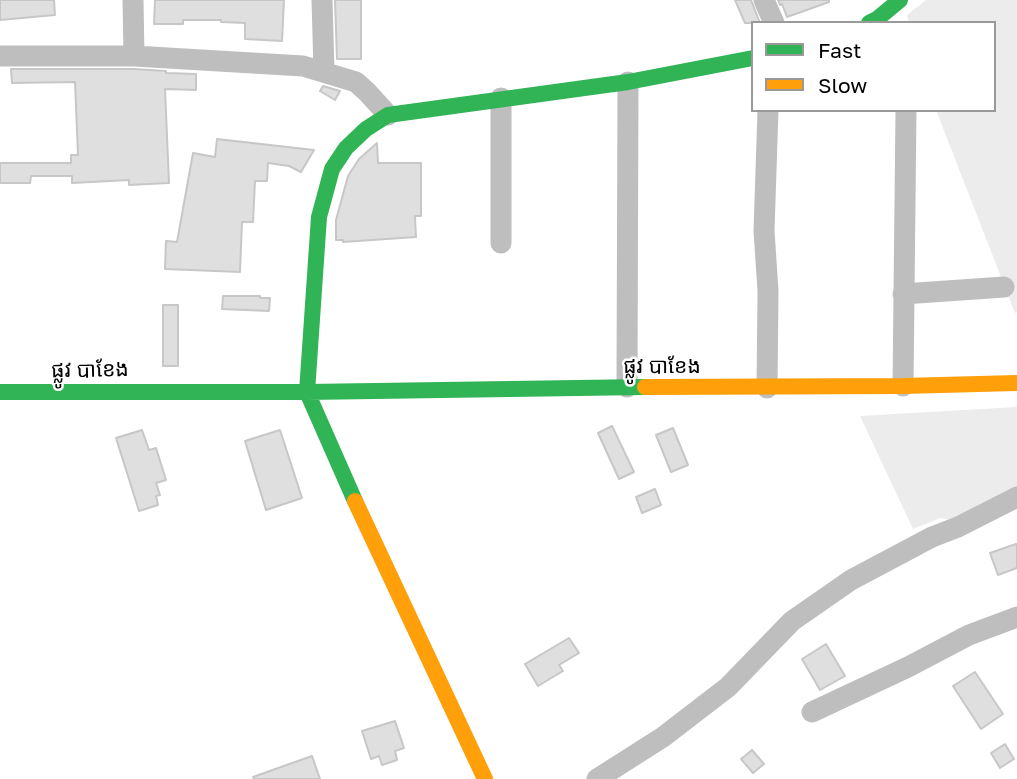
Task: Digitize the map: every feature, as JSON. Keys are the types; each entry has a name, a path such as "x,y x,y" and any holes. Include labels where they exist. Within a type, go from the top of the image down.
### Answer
{"street":[{"path":"133,0 134,56"},
{"path":"322,0 324,71"},
{"path":"764,0 773,21"},
{"path":"875,21 900,0"},
{"path":"0,56 134,56 303,65 356,82 388,115"},
{"path":"485,779 307,392 319,217 332,169 346,148 366,128 388,115 628,82 751,58"},
{"path":"627,387 628,82"},
{"path":"501,243 502,98"},
{"path":"767,388 768,291 764,231 768,112"},
{"path":"903,386 906,112"},
{"path":"903,294 1004,287"},
{"name":"ផ្លូវ បាខែង","path":"0,392 767,388 1017,383"},
{"path":"597,779 663,737 728,687 792,621 852,580 932,537 1017,497"},
{"path":"812,712 969,635 1017,617"}],"shaded area":[{"path":"926,0 1017,0 1015,313 937,112 996,112 996,21 908,21 907,15"},
{"path":"1017,407 1017,490 956,521 940,518 913,529 860,416"}],"building":[{"path":"0,0 54,0 55,15 0,20"},
{"path":"155,0 284,0 282,41 245,39 245,23 183,20 183,24 154,24"},
{"path":"335,0 361,0 361,59 337,59"},
{"path":"735,0 751,0 759,21 745,23"},
{"path":"778,0 829,0 829,2 787,17"},
{"path":"11,69 134,69 196,74 196,90 165,89 169,183 129,185 129,180 72,183 72,176 31,176 30,183 0,183 0,163 71,163 71,155 78,155 75,82 12,83"},
{"path":"323,86 340,91 335,100 320,91"},
{"path":"217,139 314,150 301,172 289,166 268,163 267,181 255,181 253,222 242,222 240,272 165,269 166,241 177,242 193,153 215,157"},
{"path":"377,143 378,163 421,163 421,216 415,216 416,237 343,242 336,240 336,220 348,176 359,159"},
{"path":"223,296 270,298 269,311 222,309"},
{"path":"163,305 178,305 178,366 163,366"},
{"path":"612,426 634,472 619,479 598,433"},
{"path":"673,428 688,465 671,472 656,435"},
{"path":"142,430 149,450 156,448 166,480 156,483 160,495 156,496 158,505 139,511 116,438"},
{"path":"280,430 302,498 266,510 245,441"},
{"path":"655,489 661,505 642,513 636,497"},
{"path":"1017,544 1017,568 998,575 990,553"},
{"path":"569,638 579,653 559,665 563,671 538,686 525,664"},
{"path":"826,644 845,676 820,690 802,659"},
{"path":"975,672 1003,714 981,729 953,686"},
{"path":"395,721 404,748 395,751 397,760 382,765 379,756 371,759 362,731"},
{"path":"1005,744 1014,759 1000,768 991,753"},
{"path":"752,750 764,764 753,773 741,759"},
{"path":"312,756 320,779 253,777"}],"traffic: fast":[{"path":"873,21 900,0"},
{"path":"355,501 307,392 319,217 332,169 346,148 366,129 388,115 628,82 751,58"},
{"path":"0,392 307,392 645,387"}],"traffic: slow":[{"path":"645,387 1017,383"},
{"path":"355,501 485,779"}]}
